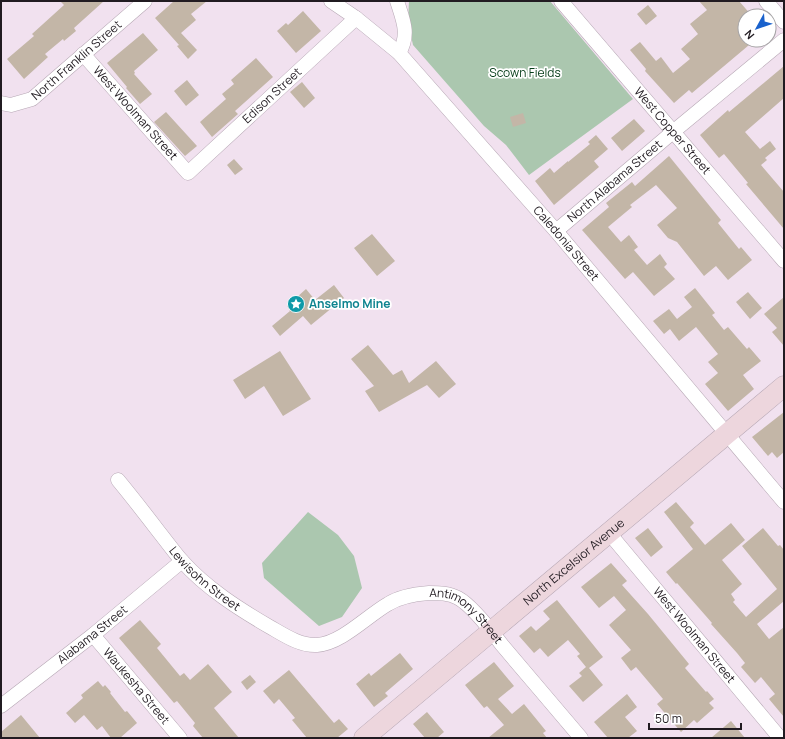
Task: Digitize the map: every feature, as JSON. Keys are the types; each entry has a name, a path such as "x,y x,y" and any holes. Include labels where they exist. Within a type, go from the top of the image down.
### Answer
{"street":[{"name":"North Franklin Street","path":"1,103 11,105 32,99 145,1"},
{"name":"Caledonia Street","path":"331,1 356,18 399,53 556,231 784,502"},
{"path":"397,1 404,21 405,37 404,45 399,53"},
{"name":"West Copper Street","path":"561,1 784,261"},
{"path":"766,1 784,22"},
{"name":"Edison Street","path":"188,173 356,18"},
{"name":"North Alabama Street","path":"556,231 784,40"},
{"name":"West Woolman Street","path":"83,54 188,173"},
{"name":"North Excelsior Avenue","path":"373,735 549,581 609,533 784,386"},
{"name":"Lewisohn Street","path":"118,480 182,561 209,585 259,620 294,640 305,644 317,645"},
{"name":"West Woolman Street","path":"609,533 780,738"},
{"name":"Alabama Street","path":"1,706 93,635 182,561"},
{"name":"Antimony Street","path":"317,645 339,637 389,603 405,597 423,593 438,593 459,598 492,632 581,738"},
{"name":"Waukesha Street","path":"93,635 180,738"}],"green space":[{"name":"Scown Fields","path":"409,1 550,1 633,99 529,175 506,145 484,126 413,45 408,22"},
{"path":"308,512 338,535 354,556 362,588 342,617 319,626 264,578 262,563"}],"building":[{"path":"60,1 104,1 74,28 76,31 64,41 63,39 45,54 48,57 24,79 7,59 34,36 32,34 64,5"},
{"path":"174,1 207,1 191,14 196,20 181,33 197,50 188,59 177,46 179,45 155,18"},
{"path":"699,1 739,1 745,8 737,8 737,48 745,48 692,93 689,90 674,103 645,71 646,69 630,50 640,42 656,61 661,57 673,73 690,59 681,49 698,34 690,24 707,10"},
{"path":"648,5 657,16 646,25 637,14"},
{"path":"303,11 321,31 296,53 277,31 286,23 288,25"},
{"path":"143,33 158,50 134,71 134,74 152,94 140,104 107,63"},
{"path":"256,58 273,77 235,111 238,114 212,137 200,122 226,99 222,94 234,84 231,80"},
{"path":"784,66 784,98 745,132 760,149 770,141 776,149 765,158 767,160 761,165 784,192 784,229 746,184 748,183 724,154 719,158 700,135 728,110 729,112"},
{"path":"187,80 199,95 186,106 174,91"},
{"path":"302,82 315,98 304,108 290,92"},
{"path":"166,112 197,146 185,156 154,122"},
{"path":"523,113 526,123 513,127 510,117"},
{"path":"634,119 645,131 622,151 611,138"},
{"path":"596,135 608,149 594,161 599,167 554,205 535,181 550,168 554,173 590,144 588,142"},
{"path":"669,156 721,220 718,223 739,249 741,247 752,260 728,280 716,266 704,276 677,242 668,238 657,225 677,208 656,185 630,205 632,207 608,227 621,242 629,235 638,247 634,250 647,265 660,254 667,264 664,267 675,279 654,296 633,272 625,279 582,230 609,207 606,203 632,182 635,186"},
{"path":"234,159 243,169 235,175 227,165"},
{"path":"372,234 395,261 377,276 354,248"},
{"path":"334,285 344,298 311,325 303,316 280,336 272,326 290,311 287,306 306,289 315,300"},
{"path":"695,288 715,313 712,315 724,330 728,327 747,349 749,347 761,361 743,375 754,389 728,411 705,384 718,373 708,362 718,354 696,327 679,341 670,329 664,334 653,321 669,309 677,319 692,307 684,297"},
{"path":"748,292 762,308 750,319 736,302"},
{"path":"784,297 784,346 772,332 777,328 764,314"},
{"path":"368,345 393,375 402,370 409,383 436,361 456,384 439,398 427,385 379,412 365,391 374,386 351,359"},
{"path":"280,351 311,399 283,416 264,386 245,399 233,380"},
{"path":"784,412 784,452 777,458 772,452 768,456 752,437"},
{"path":"676,502 694,523 690,527 705,545 731,523 745,540 722,560 742,584 731,594 735,600 733,602 746,617 777,589 742,546 763,528 778,546 780,545 784,550 784,601 757,624 769,639 784,627 784,717 769,699 775,694 761,677 755,683 741,667 745,663 737,653 666,572 693,549 664,512"},
{"path":"648,528 663,547 651,557 635,538"},
{"path":"611,563 627,581 622,585 689,664 685,668 714,699 709,703 714,708 697,723 694,720 681,732 657,704 663,699 636,667 631,671 621,658 631,650 609,625 626,610 614,596 599,608 581,587"},
{"path":"557,600 603,657 589,668 603,685 583,702 569,686 582,676 579,673 586,667 577,656 580,654 568,640 548,657 540,648 534,653 519,636 531,626 536,631 550,619 543,611"},
{"path":"140,620 161,644 157,648 180,676 184,673 190,680 208,664 232,692 214,708 239,738 203,738 193,726 195,723 177,701 174,703 119,638"},
{"path":"400,653 413,669 385,693 388,696 374,707 356,684 369,673 371,676"},
{"path":"494,662 514,686 498,699 512,714 524,704 546,731 543,733 547,738 488,738 504,725 487,706 484,708 465,685"},
{"path":"289,670 334,723 339,719 348,729 337,738 307,738 292,720 295,718 279,699 274,704 263,691"},
{"path":"250,675 256,682 247,690 241,682"},
{"path":"98,681 103,687 105,685 125,712 127,711 137,723 120,738 111,738 102,726 97,730 84,715 75,723 66,713 83,698 81,695"},
{"path":"627,694 637,707 625,717 637,731 628,738 608,738 594,722"},
{"path":"427,712 444,732 437,738 425,738 413,724"},
{"path":"21,715 40,738 1,738 1,732"},
{"path":"731,721 745,738 711,738"}],"place":[{"name":"Anselmo Mine","path":"296,304"}]}
